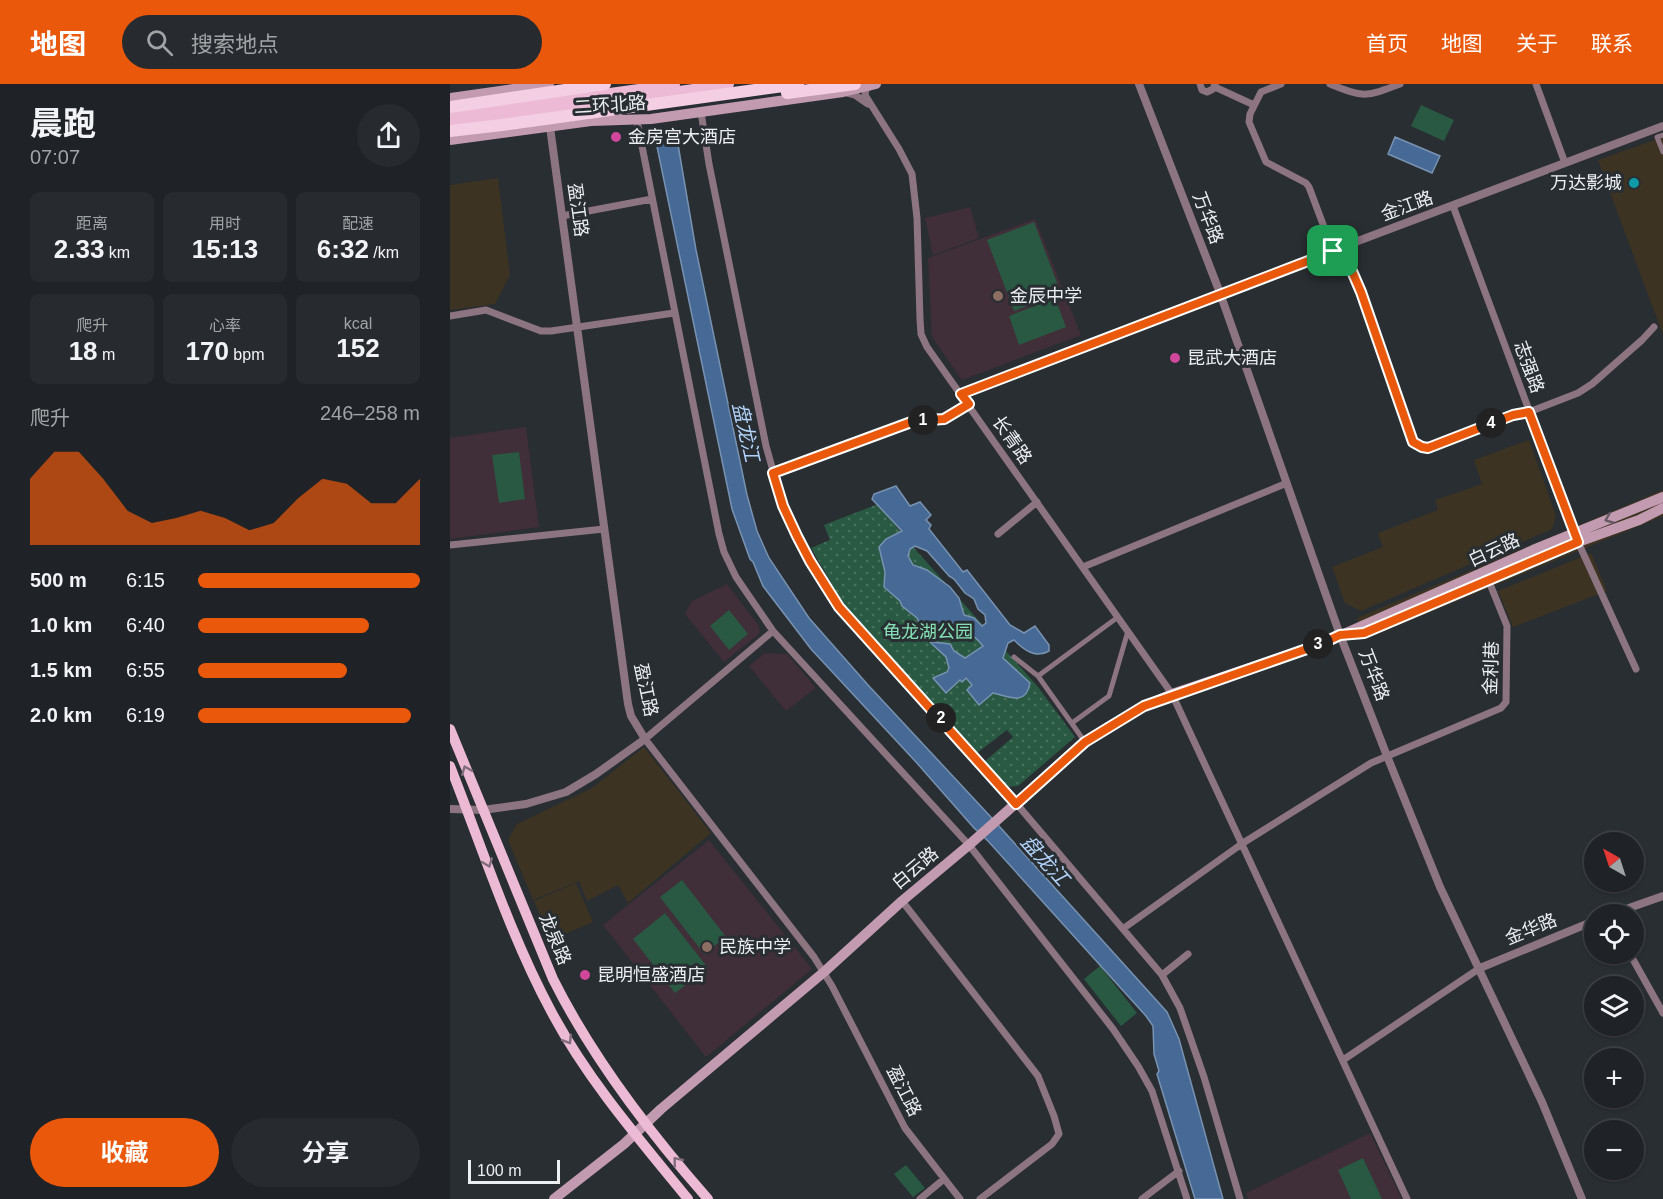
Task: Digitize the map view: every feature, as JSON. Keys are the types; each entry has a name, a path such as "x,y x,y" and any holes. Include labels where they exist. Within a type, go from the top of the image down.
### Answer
{"highway":[{"path":"450,107 605,84"},
{"path":"450,131 798,84"},
{"path":"587,121 705,108 855,84"}],"main road":[{"path":"450,98 549,84"},
{"name":"二环北路","path":"450,116 675,84"},
{"name":"二环北路","path":"450,123 729,84"},
{"name":"二环北路","path":"450,141 587,121 637,121 705,108 843,92 875,85"},
{"name":"白云路","path":"1340,635 1364,633 1404,617 1663,497"},
{"name":"白云路","path":"554,1199 635,1134 824,972 1085,742 1144,706 1172,694 1321,644 1576,538 1639,520 1663,508"},
{"name":"龙泉路","path":"450,729 553,979 570,1013 646,1123 708,1199"},
{"name":"龙泉路","path":"450,766 533,976 551,1012 569,1043 635,1134 688,1199"}],"street":[{"name":"万华路","path":"1139,84 1220,293 1340,635 1387,756 1440,887 1542,1102 1582,1199"},
{"path":"1200,84 1202,90 1207,92 1215,86 1254,105"},
{"path":"1281,84 1262,92 1250,114 1249,122 1266,162 1306,183 1333,251"},
{"path":"1330,84 1361,96 1400,84"},
{"path":"1536,84 1565,164"},
{"path":"874,111 865,95 866,89 875,85"},
{"path":"843,92 855,95 868,103 874,111"},
{"path":"705,108 711,175 766,446 783,506 797,536 839,607 1016,804 1162,975 1180,1008 1204,1077 1240,1199"},
{"name":"长青路","path":"874,111 912,174 917,218 921,334 927,347 1172,694 1407,1199"},
{"path":"637,121 724,552 736,577 773,631 973,841 1113,1029 1152,1091 1187,1199"},
{"name":"盈江路","path":"550,126 628,704 638,730 824,972 905,1128 960,1199"},
{"path":"1659,132 1663,152"},
{"name":"金江路","path":"961,394 1220,293 1565,164 1659,132"},
{"path":"562,216 652,199"},
{"name":"志强路","path":"1453,206 1576,538 1636,669"},
{"path":"1342,248 1361,292 1413,442 1422,447 1428,448 1578,393 1592,384 1654,327"},
{"path":"450,316 486,310 541,331 674,313"},
{"path":"773,473 914,421 944,419 969,404"},
{"path":"1083,567 1287,483"},
{"path":"998,534 1037,502"},
{"path":"450,545 604,529"},
{"name":"金利巷","path":"1387,756 1483,717 1502,708 1506,702 1507,626 1488,579"},
{"path":"1038,676 1118,617"},
{"path":"450,809 483,810 526,804 566,792 645,739 773,631"},
{"path":"1072,723 1109,696 1128,631"},
{"path":"1014,657 1038,676 1085,742"},
{"path":"1124,928 1243,843 1371,763 1387,756"},
{"path":"1641,904 1663,896"},
{"path":"902,901 1038,1076 1059,1134 1052,1144 980,1199"},
{"name":"金华路","path":"1480,968 1584,925"},
{"path":"1162,975 1188,954"},
{"path":"1636,964 1663,1013"},
{"path":"1343,1060 1480,968"},
{"path":"1142,1199 1179,1171"},
{"path":"920,1199 944,1179"}],"shaded area":[{"path":"1663,137 1663,335 1598,160"},
{"path":"498,178 510,275 495,304 450,310 450,185"},
{"path":"970,207 979,238 933,255 925,218"},
{"name":"金辰中学","path":"1035,219 1081,335 962,380 932,337 928,258"},
{"path":"526,427 539,527 450,539 450,438"},
{"path":"1529,440 1556,516 1552,529 1361,611 1345,603 1332,567 1383,547 1378,533 1438,510 1435,500 1482,484 1474,460"},
{"path":"1663,490 1663,516 1365,639 1357,618"},
{"path":"1591,553 1607,591 1513,627 1498,591"},
{"path":"727,584 759,626 760,633 724,662 685,614 692,601"},
{"path":"765,653 787,654 816,688 786,711 749,666"},
{"path":"644,747 711,833 628,903 618,885 587,901 579,881 533,900 508,840 517,824 592,788"},
{"name":"民族中学","path":"709,840 812,969 706,1057 603,925"},
{"path":"576,883 593,922 550,940 534,901"},
{"path":"1370,1133 1402,1199 1248,1199 1246,1193"}],"green space":[{"path":"1421,105 1454,120 1444,141 1411,126"},
{"path":"1034,222 1061,293 1014,311 987,240"},
{"path":"1055,298 1066,327 1019,345 1009,316"},
{"path":"519,452 525,499 499,503 492,455"},
{"name":"龟龙湖公园","path":"878,504 914,548 1038,687 1075,737 1018,786 1005,787 984,762 1013,737 1007,730 977,753 868,633 840,598 811,548 830,540 824,525"},
{"path":"729,610 748,634 729,650 710,626"},
{"path":"682,880 726,937 704,954 660,897"},
{"path":"665,913 708,968 675,993 633,939"},
{"path":"1100,966 1137,1013 1121,1026 1084,979"},
{"path":"1363,1158 1382,1199 1351,1199 1338,1170"},
{"path":"906,1165 925,1188 913,1197 894,1174"}],"water":[{"path":"675,127 696,250 747,495 757,531 769,558 809,618 1167,1012 1179,1039 1223,1199 1195,1199 1157,1074 1159,1071 1154,1054 1153,1026 1146,1016 811,649 763,586 750,559 732,509 654,132"},
{"path":"1395,137 1440,156 1432,173 1388,154"},
{"path":"896,486 910,506 920,502 931,515 926,520 931,525 929,529 963,572 967,570 1010,625 1024,633 1035,626 1049,645 1049,651 1035,654 1014,640 1008,643 1003,658 1030,683 1028,690 1020,698 993,693 979,705 967,690 972,685 966,678 962,682 960,680 946,693 933,678 947,672 949,668 946,657 930,642 917,618 884,587 885,572 879,547 886,539 902,531 872,499 874,494","holes":["915,546 927,551 965,593 974,599 978,609 985,615 986,623 982,626 974,618 964,615 959,598 950,587 927,570 913,565 908,556 910,549","948,622 967,631 983,646 965,658 954,651 950,644 933,642 928,635 935,626 942,626"]}],"place":[{"name":"金房宫大酒店","path":"616,137"},
{"name":"万达影城","path":"1634,183"},
{"name":"金辰中学","path":"998,296"},
{"name":"昆武大酒店","path":"1175,358"},
{"name":"民族中学","path":"707,947"},
{"name":"昆明恒盛酒店","path":"585,975"}],"route":[{"path":"1342,248 1361,292 1413,442 1428,448 1513,415 1529,412 1578,542 1364,633 1340,635 1321,644 1172,694 1144,706 1085,742 1016,804 944,721 839,607 825,587 797,536 783,506 773,473 914,421 944,419 969,404 961,394 1333,251 1342,248"}],"water label":[{"name":"盘龙江","path":"746,432"},
{"name":"盘龙江","path":"1045,860"}]}
